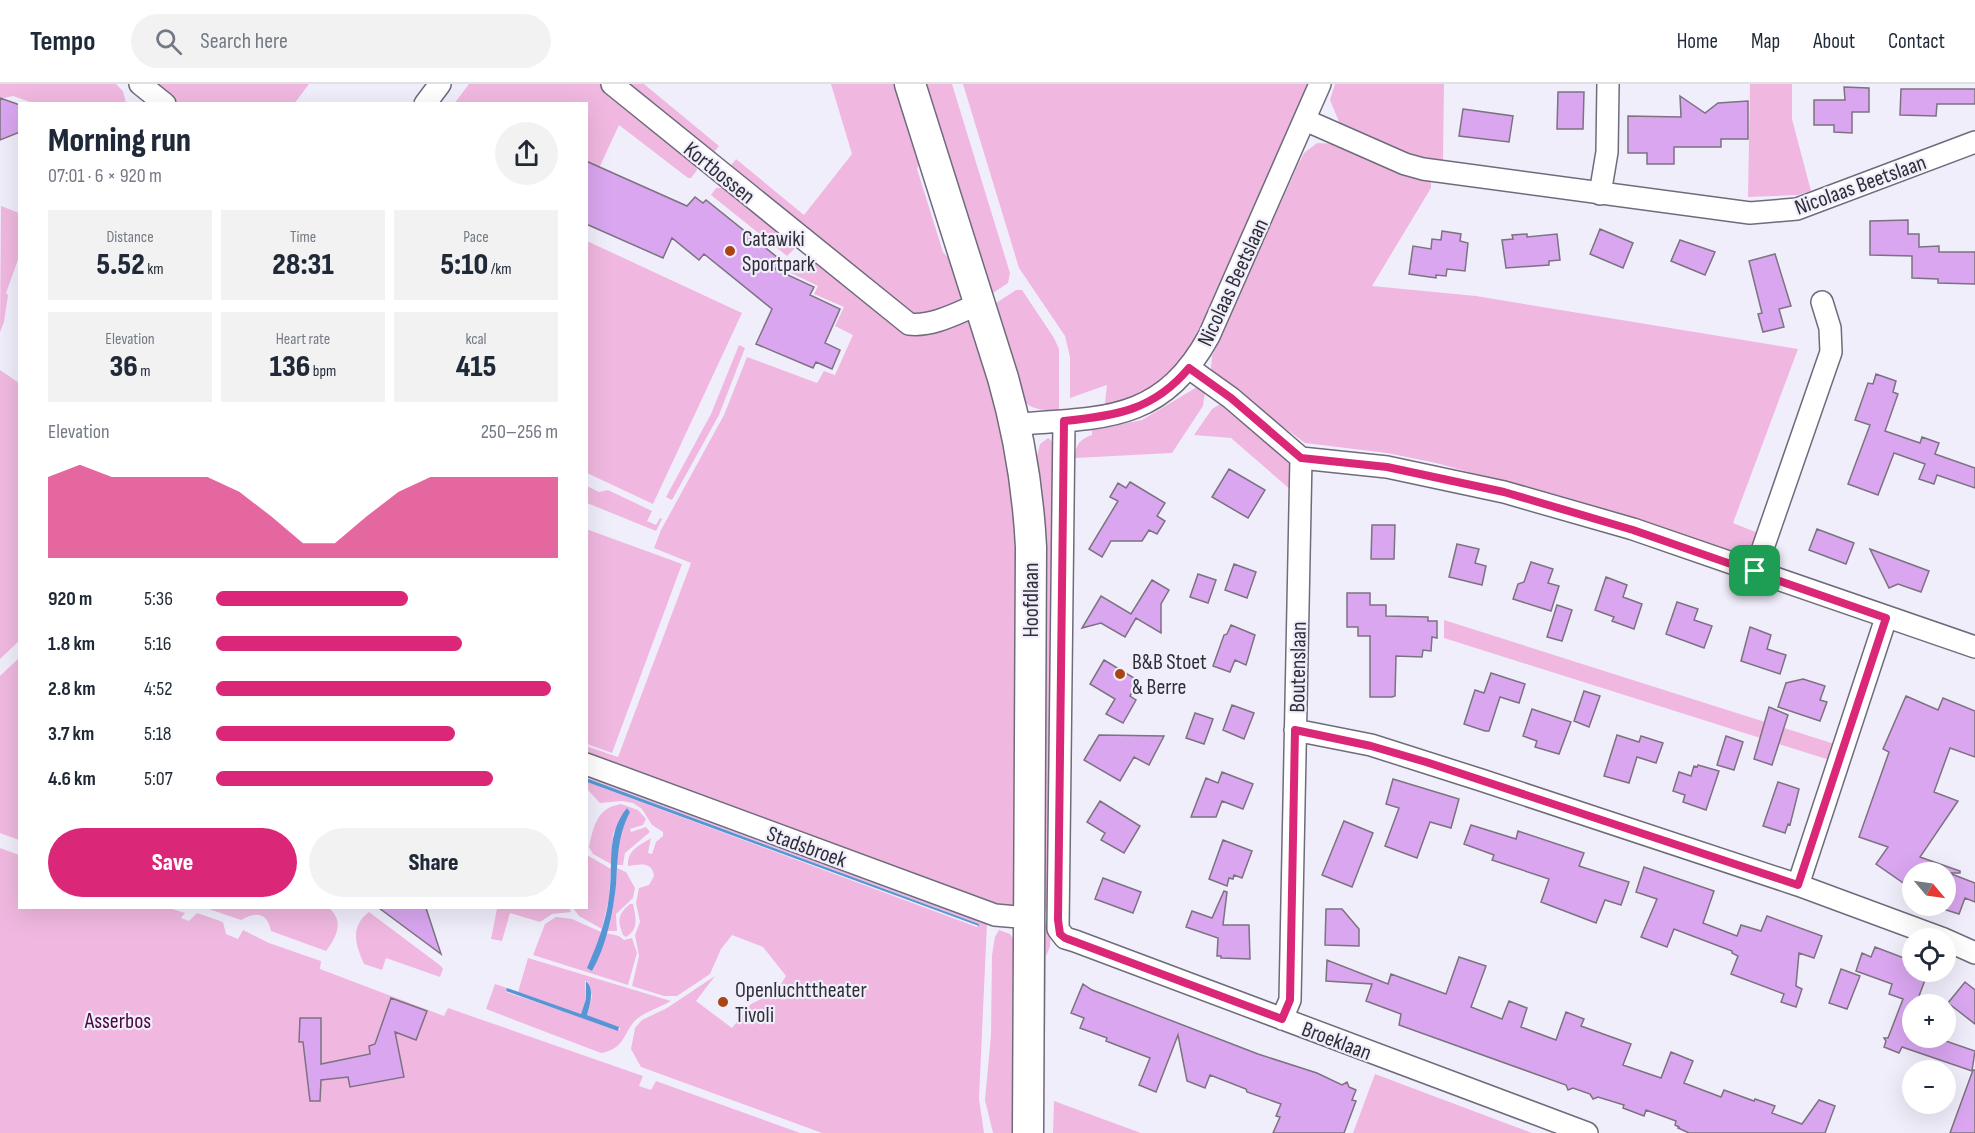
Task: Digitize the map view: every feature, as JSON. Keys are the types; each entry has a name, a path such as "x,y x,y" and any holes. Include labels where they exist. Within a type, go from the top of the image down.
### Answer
{"street":[{"path":"140,84 162,102"},
{"path":"426,102 440,84"},
{"name":"Kortbossen","path":"612,84 909,324 920,325 981,303"},
{"name":"Hoofdlaan","path":"910,84 981,303 1016,424 1025,474 1030,547 1028,1133"},
{"name":"Nicolaas Beetslaan","path":"1016,424 1102,417 1134,409 1162,395 1177,383 1209,336 1320,84"},
{"path":"1600,194 1608,152 1608,84"},
{"name":"Nicolaas Beetslaan","path":"1305,120 1405,164 1423,169 1731,212 1777,213 1808,206 1975,142"},
{"path":"1755,571 1831,352 1830,328 1822,302"},
{"path":"1189,368 1225,393 1301,458 1387,467 1504,492 1633,530 1975,647"},
{"name":"Broeklaan","path":"1064,421 1058,928 1065,938 1587,1133"},
{"name":"Boutenslaan","path":"1282,1019 1290,1000 1301,458"},
{"path":"1798,885 1886,618"},
{"path":"1295,730 1382,749 1798,885 1915,928"},
{"name":"Stadsbroek","path":"588,765 995,915 1029,918"},
{"path":"1956,944 1975,953"}],"green space":[{"path":"0,84 116,84 123,91 126,102 30,102 13,96 0,99"},
{"path":"154,84 309,84 296,102 178,102"},
{"path":"469,84 603,84 695,159 697,170 691,178 688,178 619,125 588,192 588,102 456,102"},
{"path":"623,84 644,84 719,146 711,156"},
{"path":"831,84 898,84 921,157 917,169 943,252 955,265 966,303 916,319 728,169 736,159 804,215 852,154"},
{"path":"923,84 952,84 1010,273 1008,283 993,293 957,194"},
{"path":"963,84 1310,84 1203,326 1178,369 1142,396 1110,405 1105,403 1107,385 1070,398 1070,357 1065,336 1019,268"},
{"path":"1335,84 1444,84 1443,161 1412,155 1340,124 1330,100"},
{"path":"1750,84 1792,84 1792,119 1811,191 1798,195 1748,197"},
{"path":"1317,143 1338,144 1431,179 1431,188 1372,286 1476,296 1798,349 1733,523 1758,533 1748,558 1591,506 1436,463 1387,453 1305,443 1214,376 1211,368 1212,356 1297,167 1304,153"},
{"path":"716,188 730,188 797,246 787,256 711,195"},
{"path":"1,206 18,213 18,260 6,293 8,295 4,322 0,332"},
{"path":"588,241 742,313 653,504 588,473"},
{"path":"811,253 909,332 969,313 1006,432 1017,502 1018,903 1011,910 588,758 588,747 618,757 691,563 654,548 661,530 724,415 747,357 817,383 824,371 835,375 853,335 835,326 844,307 814,294 818,286 791,273"},
{"path":"1016,290 1022,290 1059,349 1059,410 1035,408 1022,400 996,303"},
{"path":"739,345 745,348 719,415 672,500 666,497 711,414"},
{"path":"0,370 18,382 18,642 0,659"},
{"path":"1197,387 1205,392 1203,406 1172,453 1075,458 1077,446 1084,438 1092,435 1092,430 1142,420"},
{"path":"1222,403 1272,444 1290,463 1292,491 1231,438 1194,435 1212,409"},
{"path":"1048,438 1054,443 1050,910 1042,912 1036,460 1040,444"},
{"path":"588,486 599,492 608,490 652,511 647,521 656,525 660,518 662,519 656,531 588,503"},
{"path":"588,530 682,564 612,753 588,744"},
{"path":"1444,620 1841,746 1836,762 1444,638"},
{"path":"18,659 18,840 0,833 0,676"},
{"path":"588,770 987,923 979,1099 984,1133 822,1133 641,1067 631,1049 635,1028 642,1020 667,1008 715,976 696,1001 732,1028 751,1004 776,992 786,976 763,947 732,935 721,949 710,974 677,996 664,996 632,986 639,956 635,935 640,922 636,903 639,888 649,885 654,876 648,866 628,866 629,856 651,838 648,853 652,854 663,832 652,825 642,809 633,803 622,801 600,803 588,790 588,782 977,927 979,924 588,778"},
{"path":"621,804 638,810 646,819 643,825 630,829 631,832 646,827 650,832 625,853 623,865 617,865 620,837 630,812 627,808 613,834 611,864 593,854 589,847 598,819 607,809"},
{"name":"Asserbos","path":"0,848 18,855 18,909 172,909 185,913 181,918 189,921 197,913 223,922 226,934 238,939 243,930 269,943 321,961 320,969 444,1016 448,1008 643,1076 639,1086 651,1090 656,1081 800,1133 0,1133"},
{"path":"588,856 611,869 609,898 602,929 579,916 574,909 588,909"},
{"path":"617,868 626,872 635,888 633,898 616,914 617,931 606,931 614,900"},
{"path":"633,904 636,923 626,937 623,935 619,921 623,911"},
{"path":"209,909 330,909 338,924 333,940 326,951 271,931 267,920 260,915 241,920"},
{"path":"497,909 570,909 571,912 552,914 540,922 510,913 502,941 491,939"},
{"path":"369,912 441,966 443,969 440,977 386,958 382,970 364,964 356,937 359,924"},
{"path":"556,917 572,919 601,932 593,970 606,933 619,936 624,940 632,938 637,953 628,985 533,955 545,924"},
{"path":"1046,922 1051,926 1050,947 1046,956 1044,1133 1038,1133 1040,923"},
{"path":"999,930 1010,934 1015,942 1017,1133 993,1133 985,1100 991,1035 992,955 995,937"},
{"path":"528,958 671,1001 641,1016 616,1047 601,1053 486,1009 495,984 507,988 506,992 620,1030 620,1028 587,1015 592,996 588,981 585,981 586,999 581,1014 518,992"},
{"path":"1375,1074 1532,1133 1353,1133"},
{"path":"1054,1101 1141,1133 1053,1133"}],"water":[{"path":"588,779 979,924 979,926 588,782"},
{"path":"627,808 630,812 620,839 611,918 605,941 592,971 587,968 601,933 608,906 613,840 620,818"},
{"path":"586,981 591,992 587,1015 619,1027 618,1031 506,991 507,988 581,1014 586,999"}],"building":[{"path":"1844,87 1869,88 1869,112 1852,112 1852,133 1834,132 1834,125 1814,125 1814,100 1845,100"},
{"path":"1901,89 1975,89 1975,104 1937,104 1936,116 1900,115"},
{"path":"1558,92 1584,92 1583,129 1557,129"},
{"path":"1680,96 1705,113 1718,103 1748,101 1748,139 1721,139 1721,147 1674,147 1674,164 1647,164 1647,153 1628,153 1628,116 1681,117"},
{"path":"0,98 18,104 18,133 0,140"},
{"path":"1463,109 1513,116 1509,142 1459,136"},
{"path":"588,162 687,206 695,197 703,203 706,200 782,261 775,269 814,287 810,295 840,309 825,343 840,350 832,369 816,362 813,368 756,344 772,309 704,254 699,260 672,238 663,258 588,225"},
{"path":"1908,220 1908,234 1919,234 1919,247 1939,246 1939,252 1975,252 1975,284 1938,283 1938,279 1912,278 1912,256 1870,255 1870,221"},
{"path":"1600,229 1633,243 1623,268 1590,254"},
{"path":"1442,231 1461,234 1460,241 1468,243 1465,271 1447,269 1446,276 1436,275 1436,278 1409,274 1413,246 1431,249 1432,239 1441,240"},
{"path":"1527,234 1527,237 1557,234 1560,260 1549,261 1549,265 1506,268 1502,240 1513,239 1512,235"},
{"path":"1680,240 1715,252 1705,275 1671,261"},
{"path":"1775,254 1791,306 1779,309 1784,327 1763,332 1758,314 1762,313 1749,261"},
{"path":"1876,374 1896,381 1893,392 1898,394 1885,431 1920,443 1922,437 1939,443 1935,454 1975,468 1975,488 1937,475 1934,484 1919,479 1925,464 1894,453 1878,495 1848,484 1870,425 1855,420 1868,383 1873,384"},
{"path":"1229,469 1265,490 1248,518 1212,497"},
{"path":"1130,482 1165,503 1157,516 1165,521 1157,534 1149,530 1142,541 1111,541 1102,557 1089,549 1118,501 1110,497 1118,483 1126,488"},
{"path":"1372,525 1395,525 1394,559 1371,559"},
{"path":"1817,529 1854,543 1846,564 1809,550"},
{"path":"1457,544 1479,549 1475,563 1486,566 1482,585 1449,577"},
{"path":"1870,549 1929,571 1921,592 1898,584 1889,588"},
{"path":"1531,562 1553,569 1548,583 1559,586 1551,611 1513,599 1518,584 1524,582"},
{"path":"1234,564 1256,572 1247,598 1225,590"},
{"path":"1198,574 1216,580 1208,603 1190,597"},
{"path":"1606,577 1627,585 1623,597 1642,604 1634,629 1612,621 1614,617 1595,610"},
{"path":"1152,580 1169,590 1161,604 1161,633 1136,618 1125,637 1101,623 1082,628 1101,596 1131,614"},
{"path":"1347,593 1370,593 1370,605 1386,605 1386,616 1428,617 1428,621 1437,621 1437,638 1432,637 1431,651 1423,650 1422,657 1396,656 1395,696 1370,697 1370,636 1358,636 1358,627 1347,627"},
{"path":"1677,602 1698,609 1694,620 1712,626 1704,648 1666,634"},
{"path":"1557,605 1572,610 1562,641 1547,637"},
{"path":"1231,625 1255,635 1246,665 1235,660 1230,672 1213,666 1224,635 1227,634"},
{"path":"1750,627 1771,635 1767,649 1786,655 1780,674 1741,661"},
{"path":"1104,660 1139,681 1130,696 1136,700 1123,723 1106,714 1115,699 1090,684"},
{"path":"1491,673 1525,684 1519,703 1500,697 1489,731 1485,731 1464,724 1475,690 1484,693"},
{"path":"1803,679 1825,686 1820,700 1827,702 1820,721 1778,707 1786,683"},
{"path":"1584,691 1600,696 1589,727 1574,721"},
{"path":"1906,696 1938,710 1943,698 1975,711 1975,757 1950,748 1934,792 1958,801 1920,857 1934,862 1902,862 1902,882 1876,864 1888,847 1859,837 1889,752 1883,749"},
{"path":"1232,705 1254,713 1244,739 1223,730"},
{"path":"1769,707 1788,715 1772,765 1754,759"},
{"path":"1532,709 1571,722 1559,754 1535,747 1537,741 1523,736"},
{"path":"1195,713 1213,719 1204,744 1186,738"},
{"path":"1099,735 1164,736 1149,765 1134,757 1120,781 1084,760"},
{"path":"1617,735 1639,742 1641,736 1663,743 1656,763 1637,757 1629,783 1604,776"},
{"path":"1726,736 1743,742 1734,770 1717,765"},
{"path":"1694,766 1719,771 1706,810 1683,802 1685,795 1673,791 1679,772 1691,776"},
{"path":"1222,772 1253,784 1243,809 1222,801 1216,817 1191,817 1206,778 1218,783"},
{"path":"1393,779 1459,799 1451,828 1430,822 1417,858 1385,846 1399,808 1386,804"},
{"path":"1778,782 1799,789 1790,825 1788,824 1785,833 1763,826"},
{"path":"1100,801 1140,826 1124,853 1101,840 1105,833 1087,822"},
{"path":"1344,821 1373,833 1352,887 1322,875"},
{"path":"1471,825 1516,839 1518,831 1584,853 1579,866 1629,882 1621,905 1605,900 1596,923 1541,902 1549,879 1492,860 1494,855 1464,844"},
{"path":"1223,840 1252,851 1242,878 1234,875 1233,879 1229,878 1227,886 1209,879"},
{"path":"1644,867 1714,891 1703,923 1737,936 1741,925 1761,931 1767,916 1822,936 1814,958 1799,953 1796,986 1802,989 1796,1007 1781,1002 1784,994 1731,974 1738,956 1732,951 1674,929 1667,947 1641,937 1657,899 1636,892"},
{"path":"1956,876 1975,883 1975,902 1965,898 1959,914 1956,913"},
{"path":"1103,878 1141,892 1133,913 1095,899"},
{"path":"1224,891 1227,892 1223,925 1249,925 1250,959 1217,956 1218,938 1186,927 1192,911 1212,918"},
{"path":"380,909 426,909 441,954"},
{"path":"1326,909 1342,909 1359,929 1359,946 1325,945"},
{"path":"1875,947 1902,957 1902,982 1924,982 1920,994 1902,994 1902,999 1889,994 1892,984 1856,971 1862,953 1871,957"},
{"path":"1459,957 1486,966 1471,1007 1502,1019 1509,1001 1527,1008 1521,1027 1556,1040 1566,1012 1584,1019 1581,1026 1631,1044 1623,1065 1661,1078 1671,1052 1693,1061 1684,1083 1721,1097 1724,1090 1754,1101 1755,1099 1775,1106 1772,1113 1802,1124 1819,1100 1835,1106 1825,1133 1689,1133 1678,1128 1675,1125 1676,1121 1646,1110 1644,1116 1623,1108 1624,1105 1598,1097 1593,1099 1590,1094 1573,1088 1568,1090 1566,1085 1399,1025 1401,1014 1366,1001 1372,984 1326,981 1327,960 1388,984 1391,974 1446,994"},
{"path":"1841,969 1860,976 1847,1009 1829,1003"},
{"path":"1965,982 1975,990 1975,1024 1956,1009 1955,994"},
{"path":"1083,984 1092,990 1258,1054 1317,1073 1342,1085 1347,1082 1349,1087 1356,1090 1352,1100 1356,1101 1344,1133 1273,1133 1280,1117 1276,1116 1281,1104 1210,1075 1205,1088 1187,1081 1178,1035 1156,1092 1139,1085 1150,1058 1080,1028 1084,1018 1071,1013"},
{"path":"391,998 427,1011 416,1040 395,1032 404,1077 350,1087 348,1077 321,1080 320,1101 310,1101 303,1042 299,1042 300,1018 321,1018 321,1064 370,1054 369,1046 375,1044"},
{"path":"1902,1002 1902,1047 1899,1053 1884,1047 1886,1041 1884,1038 1888,1038"},
{"path":"1956,1044 1975,1051 1972,1071 1956,1066 1956,1060 1940,1060 1905,1048 1956,1048"},
{"path":"1973,1070 1975,1070 1975,1133 1950,1133"}],"place":[{"name":"Catawiki Sportpark","path":"730,251"},
{"name":"B&B Stoet & Berre","path":"1120,674"},
{"name":"Openluchttheater Tivoli","path":"723,1002"}],"route":[{"path":"1189,368 1219,388 1301,458 1387,467 1504,492 1633,530 1755,571 1886,618 1798,885 1426,762 1371,746 1295,730 1290,1000 1282,1019 1065,938 1060,934 1058,920 1064,421 1102,417 1134,409 1162,395 1177,383 1189,368"}]}
